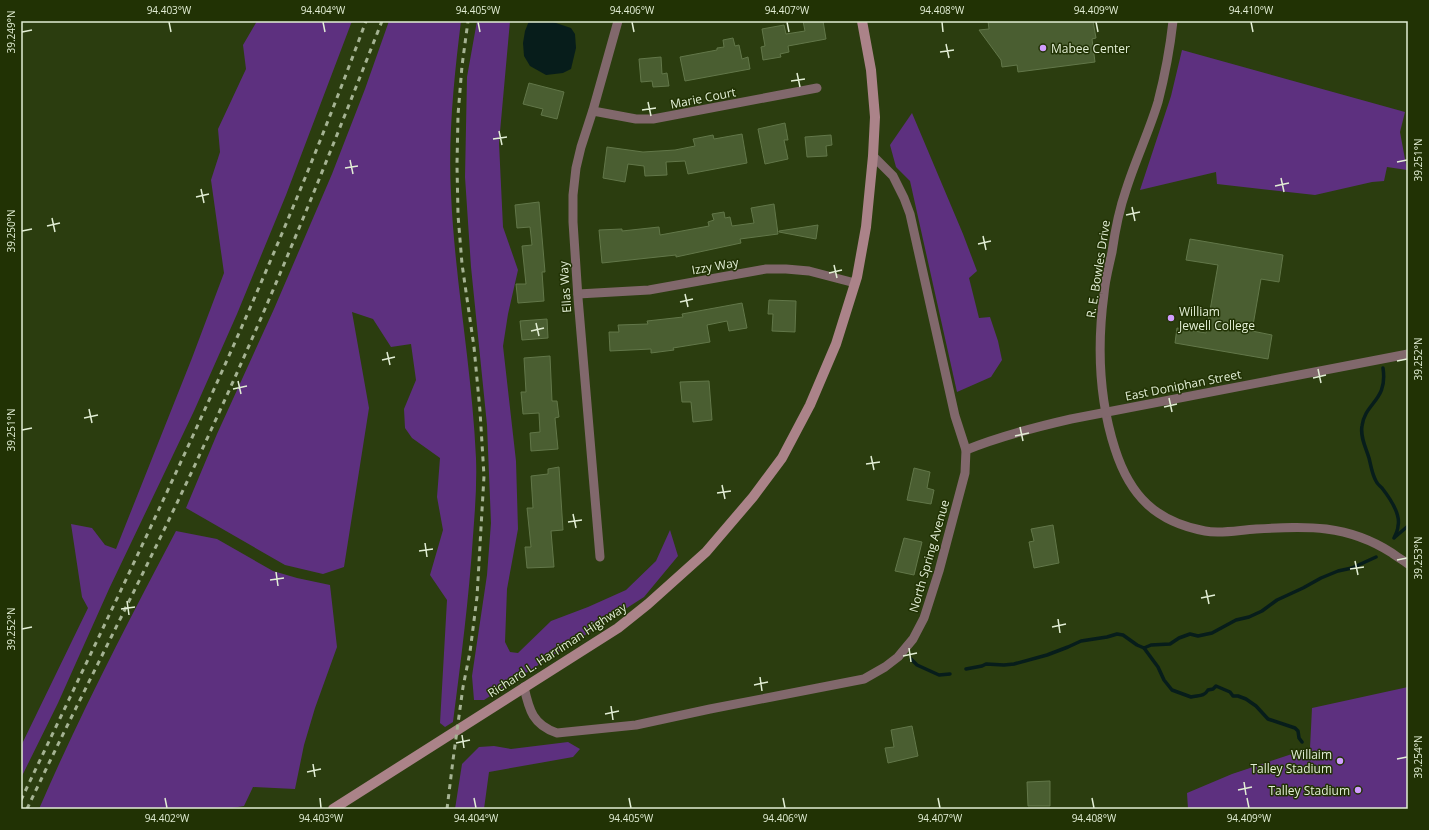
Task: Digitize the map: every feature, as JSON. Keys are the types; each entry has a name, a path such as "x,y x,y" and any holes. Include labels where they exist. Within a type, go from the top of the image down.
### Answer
{"main road":[{"name":"Richard L. Harriman Highway","path":"333,809 618,628 648,604 706,552 753,497 782,458 810,405 836,344 855,283 866,227 875,117 871,70 862,21"}],"street":[{"name":"Ellas Way","path":"600,557 578,294 573,222 573,195 576,168 618,21"},
{"name":"R. E. Bowles Drive","path":"1174,21 1166,68 1159,96 1125,192 1117,221 1104,293 1100,341 1100,368 1106,412 1112,441 1124,475 1133,489 1154,510 1175,523 1215,532 1287,527 1326,528 1363,538 1384,548 1408,564"},
{"name":"Marie Court","path":"593,111 636,119 653,119 817,88"},
{"name":"North Spring Avenue","path":"524,687 528,707 535,720 546,729 557,733 636,725 864,679 872,676 898,657 913,640 926,614 965,473 966,450 955,416 910,214 893,176 873,156"},
{"name":"Izzy Way","path":"578,294 649,290 766,269 809,271 855,283"},
{"name":"East Doniphan Street","path":"966,450 1019,432 1071,419 1408,354"}],"shaded area":[{"path":"257,21 352,21 286,195 237,314 194,411 109,589 58,703 21,778 21,746 88,608 82,597 71,524 92,528 105,545 116,549 224,273 211,180 220,152 218,129 246,69 243,45"},
{"path":"389,21 461,21 452,107 450,172 456,260 474,425 476,487 469,582 453,722 445,727 440,723 447,600 430,575 443,530 437,497 440,458 412,438 405,428 404,409 416,380 411,344 391,347 373,319 352,312 369,408 344,567 323,574 285,565 186,508 217,434 274,309 332,174 365,89"},
{"path":"477,21 510,21 499,143 503,227 518,270 508,314 503,346 516,461 518,529 507,589 505,642 510,652 518,653 551,621 626,590 656,561 670,530 678,556 644,597 484,700 474,700 472,676 487,575 491,523 487,425 471,267 465,177 467,77"},
{"path":"1182,50 1405,112 1400,132 1407,170 1387,167 1384,181 1372,182 1315,195 1217,184 1216,172 1140,190 1171,96"},
{"path":"912,113 977,271 969,278 979,318 990,317 998,341 1002,360 991,377 957,392 910,181 896,167 890,145"},
{"path":"176,531 217,539 273,571 330,585 337,647 315,708 304,745 295,789 253,787 244,806 226,809 39,809 122,634"},
{"name":"Willaim Talley Stadium","path":"1408,687 1408,809 1188,809 1187,793 1232,774 1310,748 1312,708"},
{"path":"568,742 580,749 573,757 489,772 484,809 455,809 462,764 479,747 494,746 511,749"}],"water":[{"path":"529,21 550,21 571,28 575,34 576,48 571,69 563,73 546,75 530,66 524,56 523,43 525,31"}],"building":[{"path":"803,21 823,21 826,39 788,46 789,52 780,54 781,57 763,60 761,47 765,46 762,29 784,25 786,34 805,31"},
{"name":"Mabee Center","path":"988,21 1093,21 1096,38 1092,39 1095,62 1018,72 1017,65 1002,67 1001,60 979,30 989,29"},
{"path":"733,38 735,46 739,45 742,59 748,57 750,69 685,81 680,57 717,50 717,48 724,47 723,40"},
{"path":"661,57 662,74 667,73 669,86 653,87 652,81 641,82 639,59"},
{"path":"529,83 564,92 557,119 541,115 543,109 523,104"},
{"path":"785,123 788,140 784,140 788,159 765,164 758,129"},
{"path":"742,134 747,163 688,174 685,161 666,162 667,175 645,176 644,166 628,164 625,182 603,178 607,147 643,152 675,150 695,146 693,139 713,135 714,139"},
{"path":"831,135 832,145 826,146 827,156 807,157 805,137"},
{"path":"539,202 545,272 542,272 544,301 518,303 516,284 526,284 522,246 532,245 530,227 517,228 515,205"},
{"path":"774,204 778,234 740,239 741,243 676,257 676,255 602,263 599,230 622,229 622,231 659,227 660,235 709,226 708,222 714,220 712,214 724,212 725,218 730,217 732,226 754,223 751,208"},
{"path":"818,225 816,239 779,232 779,231"},
{"path":"1190,239 1283,255 1279,282 1261,279 1252,331 1272,335 1268,359 1175,343 1177,328 1206,333 1218,265 1186,260"},
{"path":"769,300 796,301 795,332 772,331 773,314 768,314"},
{"path":"742,303 747,328 729,331 727,321 707,325 710,342 673,348 674,350 651,353 651,349 610,351 609,332 619,332 618,325 648,324 647,321 683,317 682,314"},
{"path":"547,319 548,338 522,340 520,321"},
{"path":"550,356 552,401 557,401 559,417 555,418 558,449 531,451 530,433 540,432 539,413 523,414 521,392 526,392 524,358"},
{"path":"709,381 712,420 693,422 691,402 682,402 680,382"},
{"path":"559,467 563,530 551,531 554,567 527,568 525,547 531,547 527,508 533,508 531,476 548,474 548,469"},
{"path":"914,468 930,472 927,488 934,490 931,504 907,500"},
{"path":"1053,525 1059,563 1034,568 1029,542 1034,541 1031,529"},
{"path":"904,538 922,542 914,575 895,571"},
{"path":"912,726 918,756 888,763 885,748 894,747 891,730"},
{"path":"1050,781 1050,806 1028,806 1027,782"}],"waterway":[{"path":"1383,368 1384,379 1382,388 1379,395 1367,411 1362,426 1362,434 1377,483 1391,501 1398,516 1398,529 1394,538"},
{"path":"1395,537 1408,526"},
{"path":"1144,648 1151,645 1170,644 1179,638 1190,634 1198,636 1212,633 1236,620 1249,617 1262,611 1277,600 1321,578 1338,571 1352,568 1376,557"},
{"path":"966,669 986,664 1014,664 1047,655 1081,641 1117,634 1123,635 1144,648 1172,690 1191,697 1203,695 1208,690 1213,689 1216,686 1230,692 1233,696 1246,699 1256,706 1268,719 1295,728 1298,731 1299,738 1302,742"},
{"path":"911,659 917,665 939,675 950,674"}],"railway":[{"path":"21,800 113,608 246,317 328,121 366,21"},
{"path":"27,809 189,478 234,380 300,227 382,21"},
{"path":"447,809 463,687 470,652 477,597 484,476 474,347 462,264 458,215 458,115 462,66 468,21"}],"place":[{"name":"Mabee Center","path":"1043,48"},
{"name":"William Jewell College","path":"1171,318"},
{"name":"Willaim Talley Stadium","path":"1340,761"},
{"name":"Talley Stadium","path":"1358,790"}]}
